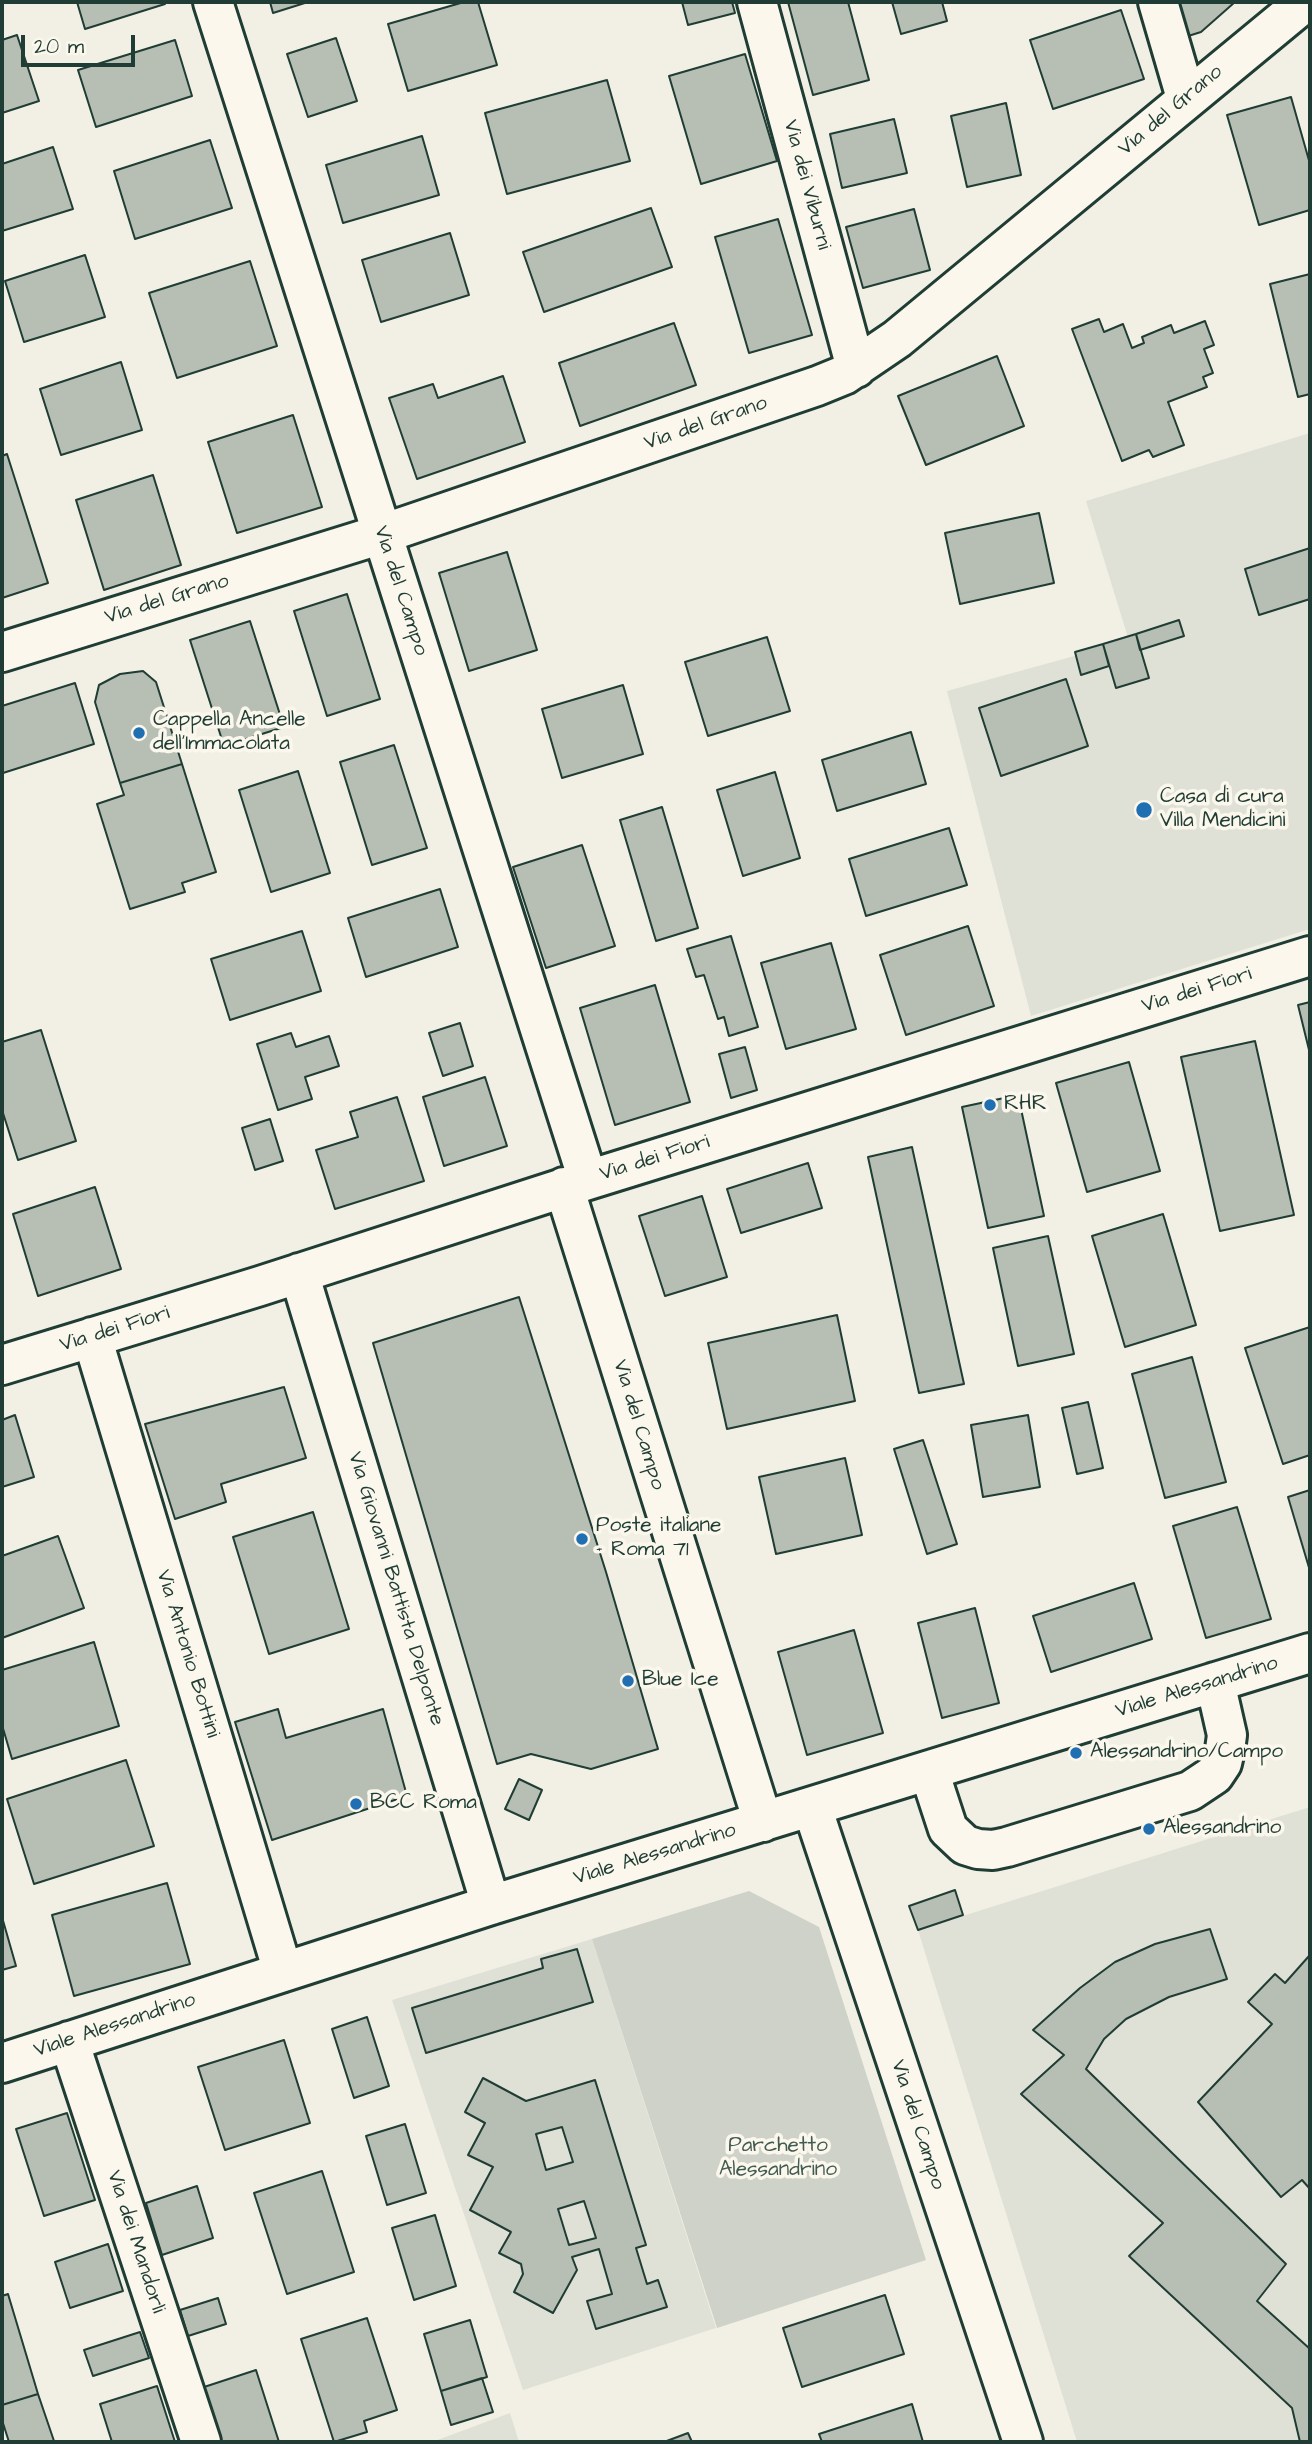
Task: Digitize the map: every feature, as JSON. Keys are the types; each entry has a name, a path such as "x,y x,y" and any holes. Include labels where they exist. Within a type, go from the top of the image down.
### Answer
{"street":[{"name":"Via del Campo","path":"213,2 382,534 763,1822"},
{"name":"Via dei Viburni","path":"757,2 856,368"},
{"path":"1158,2 1186,98"},
{"name":"Via del Grano","path":"2,652 382,534 817,386 856,368 897,339 1305,2"},
{"name":"Via dei Fiori","path":"2,1365 576,1183 1310,956"},
{"name":"Via Giovanni Battista Delponte","path":"299,1273 491,1905"},
{"name":"Via Antonio Bottini","path":"92,1337 283,1972"},
{"name":"Viale Alessandrino","path":"2,2063 491,1905 1310,1653"},
{"path":"929,1771 948,1829 965,1845 978,1849 1007,1847 1190,1791 1214,1775 1226,1750 1224,1714 1215,1682"},
{"name":"Via del Campo","path":"812,1807 1023,2442"},
{"name":"Via dei Mandorli","path":"69,2041 201,2442"}],"shaded area":[{"name":"Casa di cura Villa Mendicini","path":"1310,433 1310,929 1031,1016 947,691 1129,641 1086,501"},
{"path":"1310,1807 1310,2442 1077,2442 918,1930"},
{"path":"592,1939 716,2328 523,2390 392,2000"},
{"path":"510,2413 519,2442 432,2442"}],"green space":[{"name":"Parchetto Alessandrino","path":"749,1891 819,1927 926,2260 717,2328 592,1939"}],"building":[{"path":"77,2 165,2 165,4 85,29"},
{"path":"270,2 308,2 273,13"},
{"path":"464,2 478,2 497,65 408,91 388,24"},
{"path":"682,2 732,2 735,13 688,25"},
{"path":"788,2 848,2 869,80 813,95"},
{"path":"892,2 942,2 947,21 901,34"},
{"path":"1173,2 1235,2 1201,32 1185,37"},
{"path":"1121,10 1144,79 1053,109 1030,40"},
{"path":"17,35 39,101 2,113 2,40"},
{"path":"336,38 357,101 308,117 287,54"},
{"path":"175,40 192,96 96,127 78,70"},
{"path":"745,54 777,161 701,184 669,76"},
{"path":"607,80 630,161 507,194 485,113"},
{"path":"1291,97 1310,164 1310,210 1259,225 1227,115"},
{"path":"1006,103 1021,175 967,187 951,116"},
{"path":"894,119 907,173 842,188 830,134"},
{"path":"422,136 439,195 343,223 326,165"},
{"path":"210,140 232,208 135,239 114,171"},
{"path":"53,147 73,209 2,231 2,164"},
{"path":"651,208 672,267 544,312 523,252"},
{"path":"914,209 930,270 863,288 846,227"},
{"path":"778,219 812,335 749,353 715,237"},
{"path":"450,233 469,295 381,322 362,260"},
{"path":"85,255 105,317 24,342 5,281"},
{"path":"250,261 277,346 177,378 149,293"},
{"path":"1310,274 1310,394 1298,397 1270,284"},
{"path":"1099,319 1104,332 1123,324 1132,348 1144,343 1142,337 1171,325 1174,333 1205,321 1214,345 1204,349 1213,373 1203,377 1207,387 1168,402 1184,445 1153,457 1149,450 1122,461 1072,329"},
{"path":"674,323 696,385 580,426 559,363"},
{"path":"997,356 1024,426 926,465 898,396"},
{"path":"121,362 142,430 61,455 40,389"},
{"path":"503,376 525,442 417,479 389,398 433,384 438,398"},
{"path":"293,415 322,507 237,533 208,442"},
{"path":"7,454 48,583 2,598 2,456"},
{"path":"153,475 181,565 104,590 76,500"},
{"path":"1039,513 1054,583 960,604 945,533"},
{"path":"1310,548 1310,599 1259,615 1245,569"},
{"path":"507,552 537,650 469,671 439,573"},
{"path":"347,594 380,699 327,716 294,611"},
{"path":"1179,620 1184,636 1140,650 1136,634"},
{"path":"250,621 284,727 224,746 190,640"},
{"path":"1136,634 1149,678 1116,688 1103,644"},
{"path":"767,637 790,711 708,736 685,662"},
{"path":"1103,644 1109,666 1081,675 1075,652"},
{"name":"Cappella Ancelle dell'Immacolata","path":"143,671 156,682 182,764 120,783 95,702 99,685 120,674"},
{"path":"1066,679 1088,746 1001,776 979,708"},
{"path":"75,683 94,744 3,773 2,706"},
{"path":"623,685 643,754 562,778 542,709"},
{"path":"911,732 926,784 837,811 822,760"},
{"path":"394,745 427,848 372,865 340,762"},
{"path":"182,764 216,872 182,883 185,892 130,909 97,804 124,795 120,783"},
{"path":"298,771 330,873 271,892 239,790"},
{"path":"775,772 800,858 743,876 717,790"},
{"path":"662,807 698,928 656,941 620,820"},
{"path":"949,828 967,885 866,916 849,859"},
{"path":"582,845 615,946 546,968 513,867"},
{"path":"440,889 458,947 366,977 348,918"},
{"path":"968,926 994,1006 906,1035 880,955"},
{"path":"302,931 321,991 230,1020 211,959"},
{"path":"731,936 758,1027 729,1036 724,1017 718,1019 704,975 696,977 687,949"},
{"path":"831,943 856,1029 786,1049 761,963"},
{"path":"655,985 690,1102 615,1125 580,1008"},
{"path":"1310,1002 1310,1054 1298,1005"},
{"path":"460,1023 473,1066 443,1076 429,1033"},
{"path":"41,1030 76,1141 18,1160 2,1110 2,1042"},
{"path":"291,1033 296,1047 329,1036 339,1066 305,1077 312,1099 278,1110 257,1044"},
{"path":"1255,1041 1294,1215 1220,1231 1181,1057"},
{"path":"745,1047 757,1090 731,1098 719,1054"},
{"path":"1129,1062 1160,1171 1087,1192 1056,1083"},
{"path":"485,1077 507,1146 444,1166 423,1097"},
{"path":"1018,1095 1044,1216 988,1228 962,1107"},
{"path":"397,1097 424,1181 335,1209 316,1150 358,1137 350,1112"},
{"path":"270,1119 283,1161 255,1170 242,1128"},
{"path":"912,1147 964,1384 919,1393 868,1157"},
{"path":"808,1163 822,1208 741,1233 727,1189"},
{"path":"95,1187 121,1269 38,1296 13,1214"},
{"path":"702,1196 727,1277 665,1296 639,1216"},
{"path":"1163,1214 1196,1325 1125,1347 1092,1236"},
{"path":"1048,1236 1074,1354 1018,1366 993,1248"},
{"path":"519,1297 606,1572 658,1749 591,1769 531,1754 497,1764 373,1343"},
{"path":"837,1315 855,1401 727,1429 708,1343"},
{"path":"1310,1327 1310,1455 1283,1464 1245,1348"},
{"path":"1192,1357 1226,1482 1165,1498 1132,1374"},
{"path":"284,1387 306,1458 221,1484 226,1502 175,1519 145,1424"},
{"path":"1088,1402 1103,1468 1077,1474 1062,1408"},
{"path":"15,1415 34,1477 2,1487 2,1420"},
{"path":"1028,1415 1040,1487 983,1497 971,1425"},
{"path":"923,1440 957,1544 927,1554 894,1449"},
{"path":"845,1458 862,1535 776,1554 759,1477"},
{"path":"1310,1490 1310,1571 1288,1497"},
{"path":"1237,1507 1271,1619 1206,1638 1173,1526"},
{"path":"313,1512 349,1629 269,1654 233,1537"},
{"path":"58,1536 84,1608 2,1638 2,1556"},
{"path":"1134,1583 1152,1639 1051,1672 1033,1616"},
{"path":"975,1608 999,1703 942,1718 918,1623"},
{"path":"854,1630 883,1733 807,1755 778,1652"},
{"path":"94,1642 119,1726 12,1759 2,1725 2,1670"},
{"path":"278,1709 286,1738 383,1709 407,1796 272,1840 235,1722"},
{"path":"126,1760 154,1846 34,1884 7,1799"},
{"path":"519,1779 542,1790 529,1820 505,1809"},
{"path":"167,1883 190,1964 74,1996 52,1915"},
{"path":"955,1890 963,1915 918,1930 909,1906"},
{"path":"2,1917 16,1966 2,1970"},
{"path":"1210,1929 1227,1979 1169,1997 1126,2019 1104,2039 1086,2069 1286,2264 1257,2301 1310,2349 1310,2442 1300,2442 1292,2408 1129,2256 1163,2223 1021,2094 1064,2055 1033,2030 1080,1988 1115,1962 1155,1944"},
{"path":"577,1949 593,2002 426,2053 412,2008 543,1968 541,1959"},
{"path":"1309,1956 1310,2189 1302,2180 1281,2197 1198,2102 1272,2024 1248,2002 1275,1974 1285,1983"},
{"path":"367,2017 389,2086 354,2098 332,2029"},
{"path":"284,2040 310,2123 225,2150 198,2067"},
{"path":"483,2078 526,2101 595,2080 646,2245 636,2248 647,2284 658,2280 667,2307 596,2329 587,2301 612,2294 599,2249 572,2257 577,2270 553,2313 514,2292 523,2274 521,2264 499,2253 511,2232 470,2210 493,2167 468,2155 485,2123 465,2112","holes":["562,2127 573,2162 546,2170 536,2134","584,2201 596,2238 569,2245 558,2209"]},
{"path":"67,2113 95,2200 44,2216 16,2129"},
{"path":"405,2124 426,2193 387,2205 366,2136"},
{"path":"322,2171 354,2272 287,2294 254,2193"},
{"path":"197,2186 213,2238 162,2255 146,2203"},
{"path":"435,2215 456,2286 414,2300 392,2228"},
{"path":"108,2244 123,2291 70,2308 55,2262"},
{"path":"8,2294 38,2394 2,2405 2,2296"},
{"path":"885,2295 904,2354 802,2387 783,2328"},
{"path":"218,2298 226,2324 188,2336 180,2310"},
{"path":"367,2318 397,2410 364,2421 367,2432 334,2442 301,2339"},
{"path":"470,2320 487,2377 441,2391 424,2334"},
{"path":"140,2332 149,2358 93,2376 84,2350"},
{"path":"256,2370 279,2442 214,2442 198,2389"},
{"path":"482,2378 493,2412 451,2425 441,2391"},
{"path":"157,2386 175,2442 112,2442 100,2404"},
{"path":"38,2394 54,2441 9,2442 2,2420 2,2405"},
{"path":"912,2404 923,2442 822,2442 819,2434"},
{"path":"688,2433 692,2442 664,2442"}],"place":[{"name":"Cappella Ancelle dell'Immacolata","path":"139,733"},
{"name":"Casa di cura Villa Mendicini","path":"1144,810"},
{"name":"RHR","path":"990,1105"},
{"name":"Poste italiane – Roma 71","path":"582,1539"},
{"name":"Blue Ice","path":"628,1681"},
{"name":"Alessandrino/Campo","path":"1076,1753"},
{"name":"BCC Roma","path":"356,1804"},
{"name":"Alessandrino","path":"1149,1829"}]}
